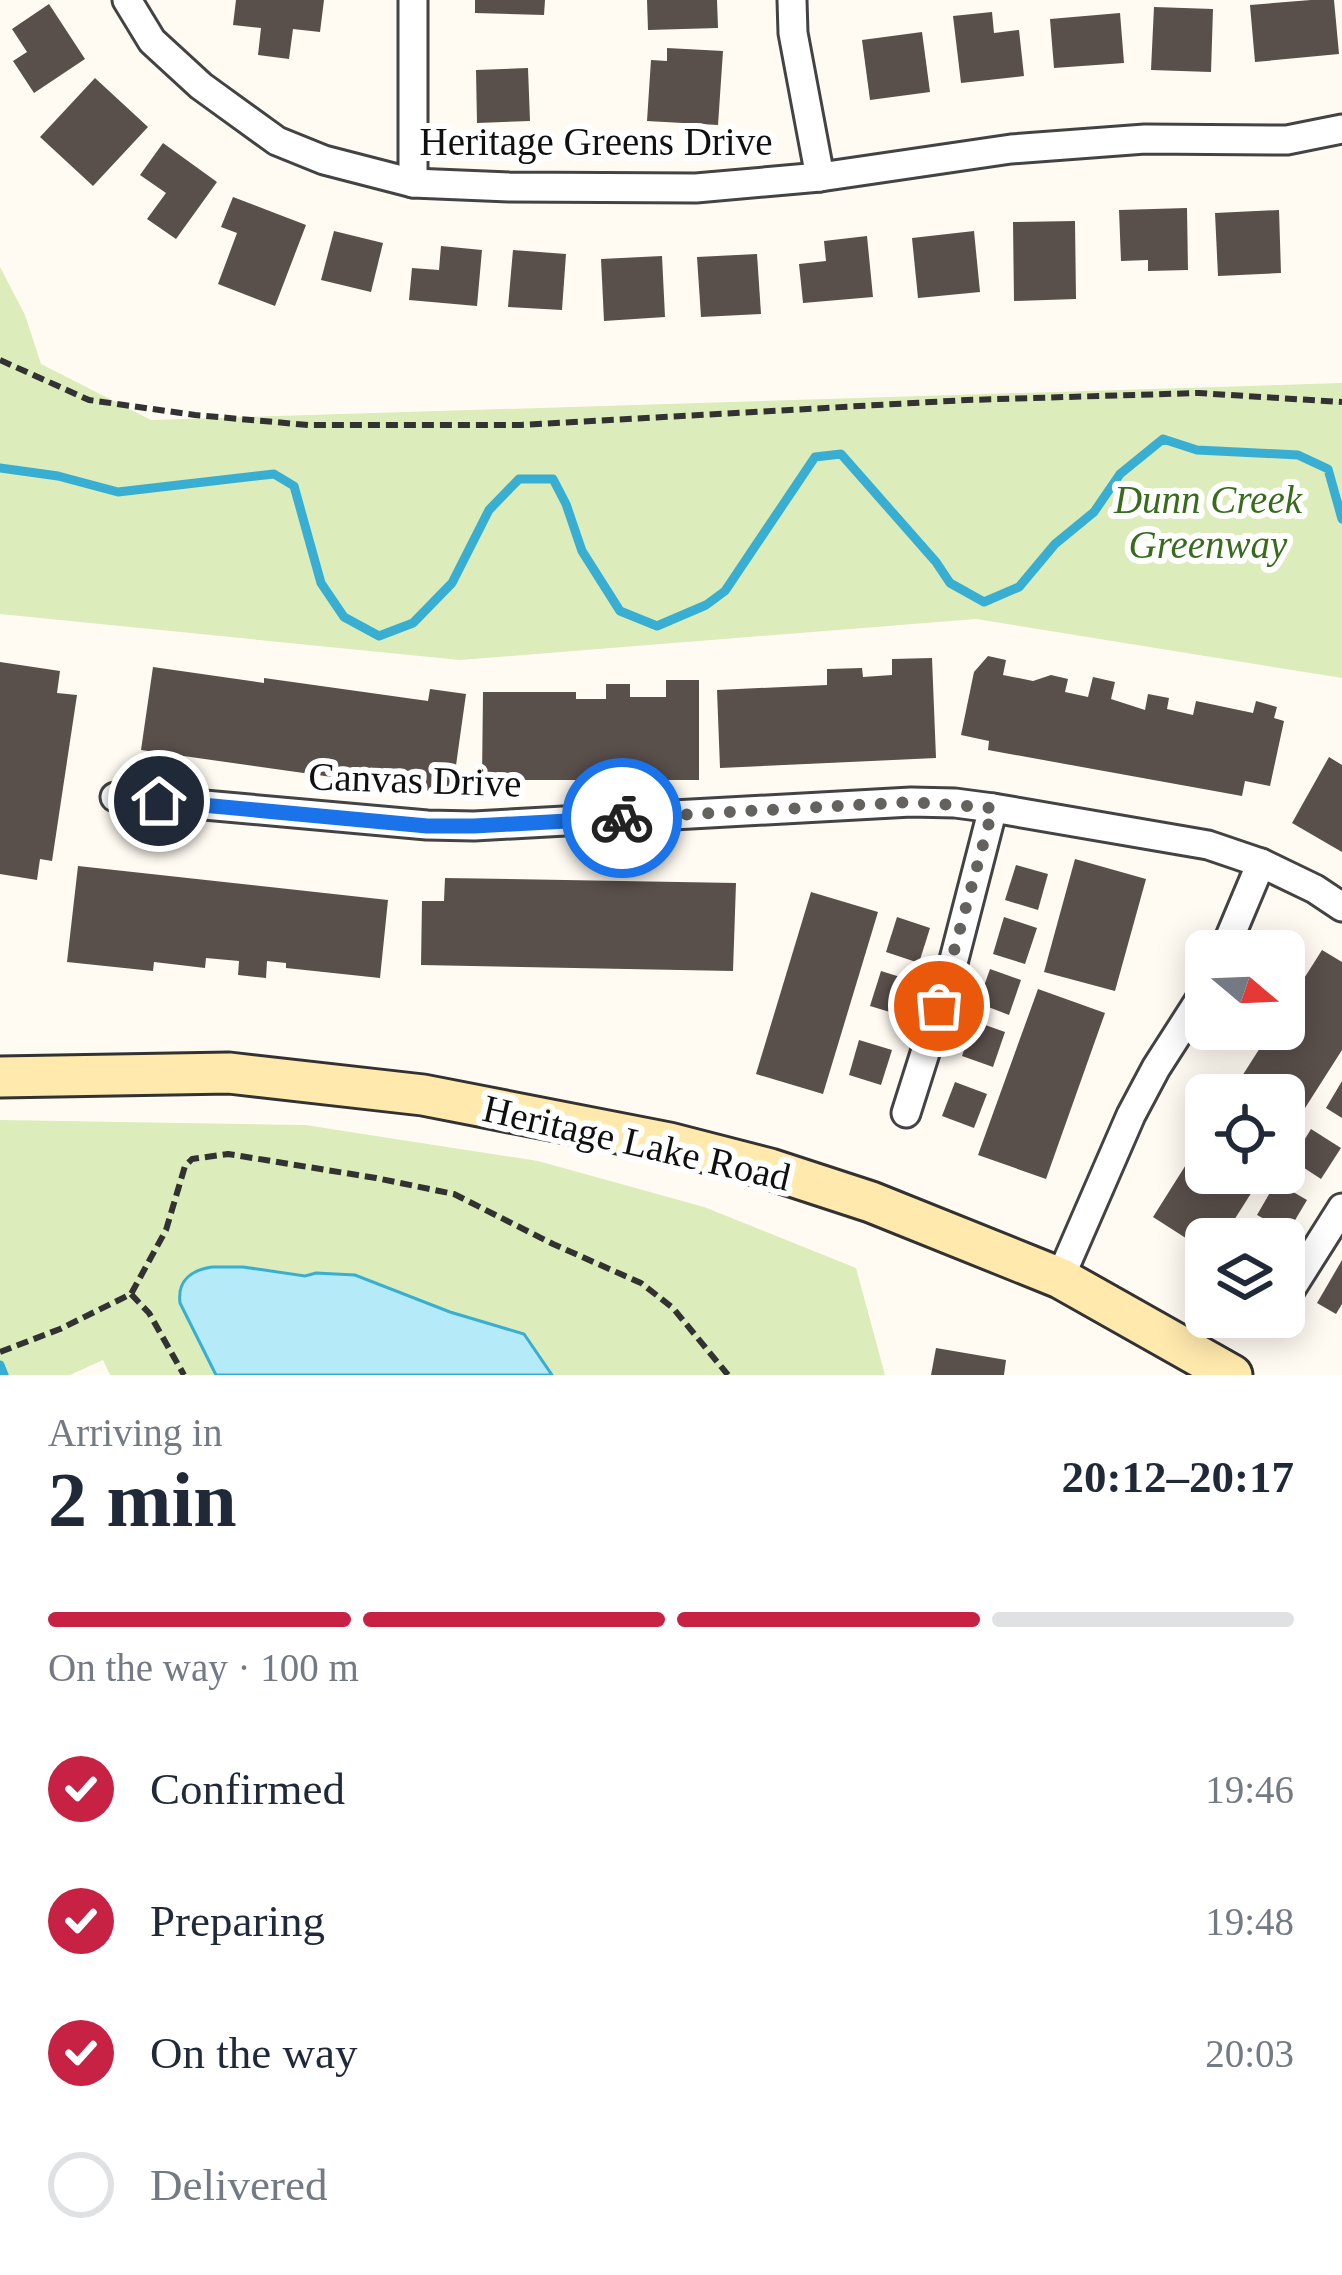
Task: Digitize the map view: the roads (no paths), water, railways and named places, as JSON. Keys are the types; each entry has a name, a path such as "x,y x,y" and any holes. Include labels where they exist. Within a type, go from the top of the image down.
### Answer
{"main road":[{"name":"Heritage Lake Road","path":"0,1077 229,1073 446,1099 669,1142 871,1202 1060,1279 1232,1375"}],"street":[{"name":"Heritage Greens Drive","path":"128,0 152,41 201,86 277,141 324,160 412,183 696,188 820,177 1011,149 1145,139 1287,140 1342,129"},
{"path":"412,183 413,0"},
{"path":"792,0 793,34 820,177"},
{"name":"Canvas Drive","path":"115,797 427,826 911,802 993,808 1208,845 1261,863 1342,907"},
{"path":"906,1113 993,808"},
{"path":"1232,930 1261,863"},
{"path":"1060,1279 1131,1115 1185,1023"},
{"path":"1305,1267 1342,1208"}],"water":[{"path":"212,1267 305,1276 355,1275 450,1312 524,1334 552,1375 216,1375 180,1303 187,1278"}],"waterway":[{"path":"0,468 58,476 118,492 274,474 294,486 321,583 344,617 379,636 413,623 452,583 489,510 519,479 553,479 582,551 620,611 657,626 706,605 725,591 815,457 841,454 950,583 984,602 1019,587 1055,544 1094,512 1120,474 1163,439 1197,450 1298,455 1328,469 1342,519"},
{"path":"0,1365 4,1375"}],"park label":[{"name":"Dunn Creek Greenway","path":"1208,522"}]}
